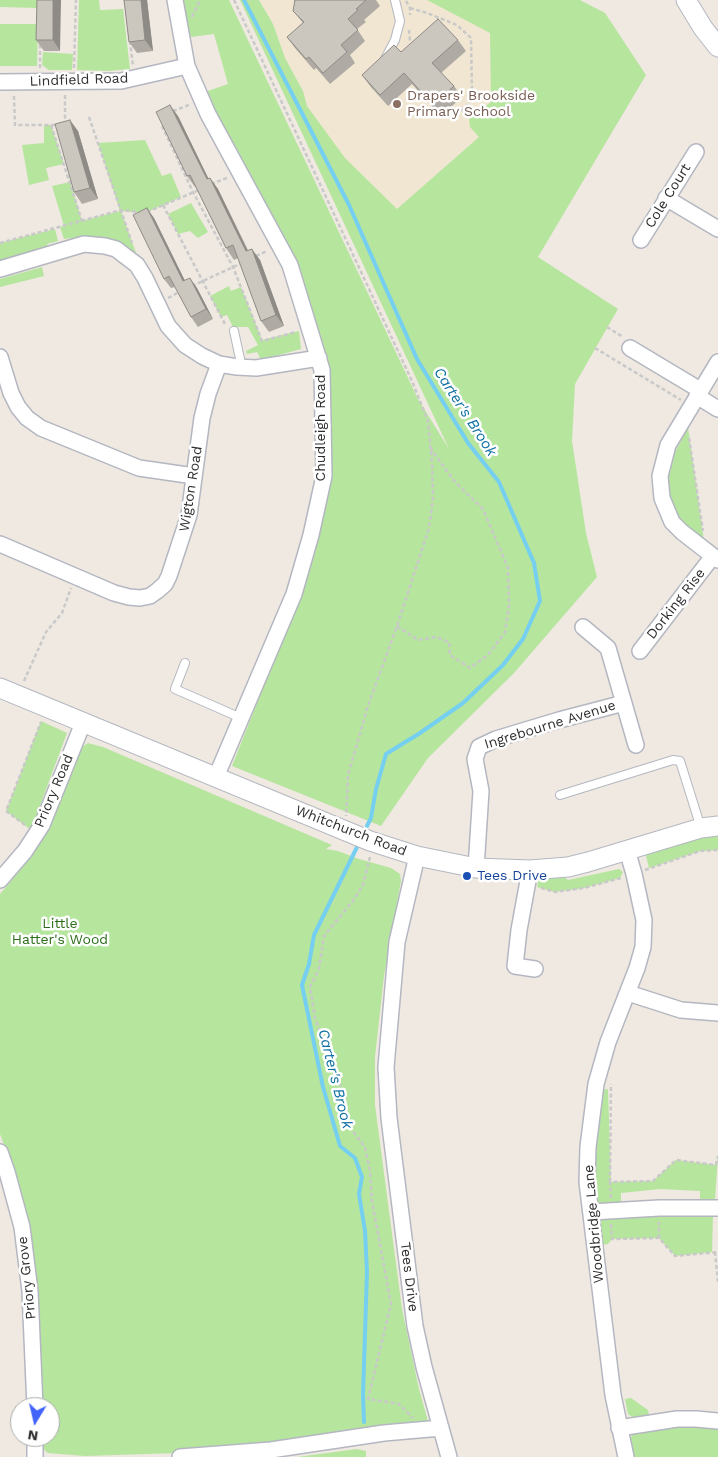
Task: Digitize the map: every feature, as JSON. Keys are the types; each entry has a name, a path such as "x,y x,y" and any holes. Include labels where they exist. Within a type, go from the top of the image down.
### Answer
{"street":[{"name":"Chudleigh Road","path":"175,0 187,66 202,100 290,265 322,370 324,476 313,527 294,594 216,777"},
{"path":"686,0 703,28 718,47"},
{"name":"Lindfield Road","path":"7,82 121,81 187,66"},
{"name":"Cole Court","path":"641,240 696,152"},
{"path":"666,198 718,229"},
{"path":"0,269 84,244 116,249 137,265 168,326 185,345 202,356 219,364 242,368 256,368 319,358"},
{"path":"630,348 693,402 718,409"},
{"path":"0,357 10,393 18,407 27,418 41,428 139,468 194,476"},
{"path":"712,556 672,522 661,492 660,476 668,445 718,362"},
{"name":"Wigton Road","path":"0,544 76,577 129,597 140,598 150,596 157,591 170,576 182,542 189,516 202,418 219,364"},
{"name":"Dorking Rise","path":"640,651 712,556"},
{"name":"Ingrebourne Avenue","path":"583,627 608,648 636,745"},
{"name":"Whitchurch Road","path":"0,688 352,834 371,846 476,868 530,870 581,864 710,827"},
{"name":"Ingrebourne Avenue","path":"476,868 481,791 475,759 479,747 488,742 559,720 624,703"},
{"name":"Priory Road","path":"0,880 25,850 42,825 83,723"},
{"name":"Woodbridge Lane","path":"626,1457 612,1387 587,1182 588,1147 596,1084 608,1042 628,993 643,947 644,920 628,850"},
{"name":"Tees Drive","path":"417,856 397,942 386,1067 389,1118 415,1326 424,1367 449,1457"},
{"path":"530,870 519,930 515,966 535,969"},
{"path":"628,993 681,1010 718,1013"},
{"name":"Priory Grove","path":"0,1152 7,1200 22,1227 30,1291 35,1397"},
{"path":"591,1212 659,1208 718,1208"},
{"path":"620,1428 677,1419 718,1421"},
{"path":"180,1457 271,1450 384,1433 440,1428"}],"lane":[{"path":"384,60 395,40 400,21 395,0"},
{"path":"234,331 242,368"},
{"path":"185,663 175,689 241,718"},
{"path":"560,796 673,760 680,761 710,827"}],"path":[{"path":"7,82 15,125 65,125 76,0"},
{"path":"234,0 412,381 428,421 432,462 432,499 429,528 398,626 368,706 348,775 347,813"},
{"path":"410,8 457,26 470,38 472,92 470,103 458,113"},
{"path":"129,34 136,77"},
{"path":"40,43 40,82"},
{"path":"167,114 202,100"},
{"path":"89,117 133,244"},
{"path":"51,125 82,221"},
{"path":"162,125 193,192 233,267 262,341 310,328"},
{"path":"208,186 240,172"},
{"path":"0,243 120,210 145,213 201,189"},
{"path":"163,205 228,332 234,331"},
{"path":"157,303 280,246"},
{"path":"596,348 693,402 712,556"},
{"path":"398,626 418,640 436,637 449,642 450,655 470,668 488,655 505,632 509,605 508,568 483,509 455,482 430,449"},
{"path":"18,696 46,632 62,613 76,577"},
{"path":"37,833 6,811 47,708"},
{"path":"371,846 363,885 352,902 324,936 319,969 310,987 315,1018 344,1095 349,1126 365,1147 370,1171 372,1201 391,1304 368,1399 399,1404 425,1429"},
{"path":"610,1182 612,1082"},
{"path":"718,1156 716,1165 718,1166"},
{"path":"715,1252 718,1282"}],"shaded area":[{"name":"Drapers' Brookside Primary School","path":"259,0 427,0 491,33 491,102 470,127 479,137 397,209 345,158 307,106 303,91 285,58 273,24"}],"green space":[{"path":"0,0 38,0 38,8 0,7"},
{"path":"79,0 99,0 100,10 123,9 130,69 108,71 77,70"},
{"path":"184,0 229,0 418,399 449,449 240,0 259,0 273,24 285,58 303,91 307,106 345,158 397,209 479,137 470,127 469,119 491,102 490,33 427,0 580,0 605,13 646,75 538,257 618,309 575,384 572,441 586,533 597,577 514,673 428,758 381,826 232,766 314,556 332,478 328,368 205,92 228,84 214,34 191,37 185,15"},
{"path":"0,24 38,24 37,66 0,66"},
{"path":"43,52 73,54 72,70 49,70 42,65"},
{"path":"44,125 51,125 64,164 46,168 49,180 29,185 22,145 44,143"},
{"path":"145,140 162,176 171,173 181,197 145,213 121,211 136,253 120,245 82,237 64,239 60,227 64,226 52,186 70,182 82,221 120,211 98,143"},
{"path":"191,203 208,232 198,238 190,231 178,234 168,214"},
{"path":"55,229 58,241 47,244 48,249 0,262 0,243"},
{"path":"42,267 44,276 0,287 0,279"},
{"path":"229,286 231,291 241,287 262,340 299,331 301,349 261,360 257,352 247,354 246,351 258,345 248,327 233,327 227,315 221,317 210,296"},
{"path":"688,427 704,541 688,530 677,518 671,505 667,488 668,473 675,452"},
{"path":"41,721 67,733 31,830 6,811"},
{"name":"Little Hatter's Wood","path":"88,743 103,747 332,845 326,849 391,868 400,874 401,881 384,976 375,1057 375,1105 402,1309 419,1389 428,1421 330,1437 178,1453 85,1456 48,1453 43,1449 43,1447 60,1447 60,1397 42,1397 40,1337 33,1261 11,1164 0,1134 0,894 12,880 45,830 82,747"},
{"path":"718,834 718,850 700,851 649,868 645,852 683,840"},
{"path":"619,869 623,872 620,878 584,888 555,892 537,887 539,877 564,877 568,880"},
{"path":"608,1089 611,1182 653,1181 676,1160 716,1165 718,1156 715,1199 700,1201 700,1191 660,1189 621,1193 621,1204 598,1205 593,1195 599,1090"},
{"path":"659,1213 713,1215 712,1252 675,1256 659,1238 612,1239 608,1244 600,1245 598,1227 601,1220"},
{"path":"631,1398 648,1410 649,1415 632,1417 628,1414 625,1399"},
{"path":"667,1425 718,1427 718,1457 633,1457 630,1439 633,1433"},
{"path":"357,1449 366,1451 366,1457 297,1457"}],"building":[{"path":"37,0 53,0 53,40 36,40"},
{"path":"124,0 141,0 145,40 129,42"},
{"path":"295,0 366,0 348,19 358,30 341,45 347,52 323,73 309,57 306,59 287,37 304,22 293,11"},
{"path":"438,19 458,40 432,63 454,86 433,105 404,73 380,95 362,75 394,45 401,52"},
{"path":"170,105 207,179 210,178 246,251 252,249 276,315 261,321 233,245 226,248 190,175 187,176 156,112"},
{"path":"70,120 90,188 74,192 55,124"},
{"path":"147,208 183,281 190,278 206,309 191,317 169,276 164,279 133,215"}],"waterway":[{"name":"Carter's Brook","path":"244,0 349,205 417,359 468,443 499,482 534,563 540,601 523,639 503,665 463,703 386,754 376,789 371,818 367,826"},
{"name":"Carter's Brook","path":"359,843 314,935 309,964 302,985 323,1087 340,1146 355,1158 362,1177 359,1194 365,1231 367,1272 363,1395 364,1422"}],"place":[{"name":"Drapers' Brookside Primary School","path":"397,104"},
{"name":"Tees Drive","path":"467,876"}]}
